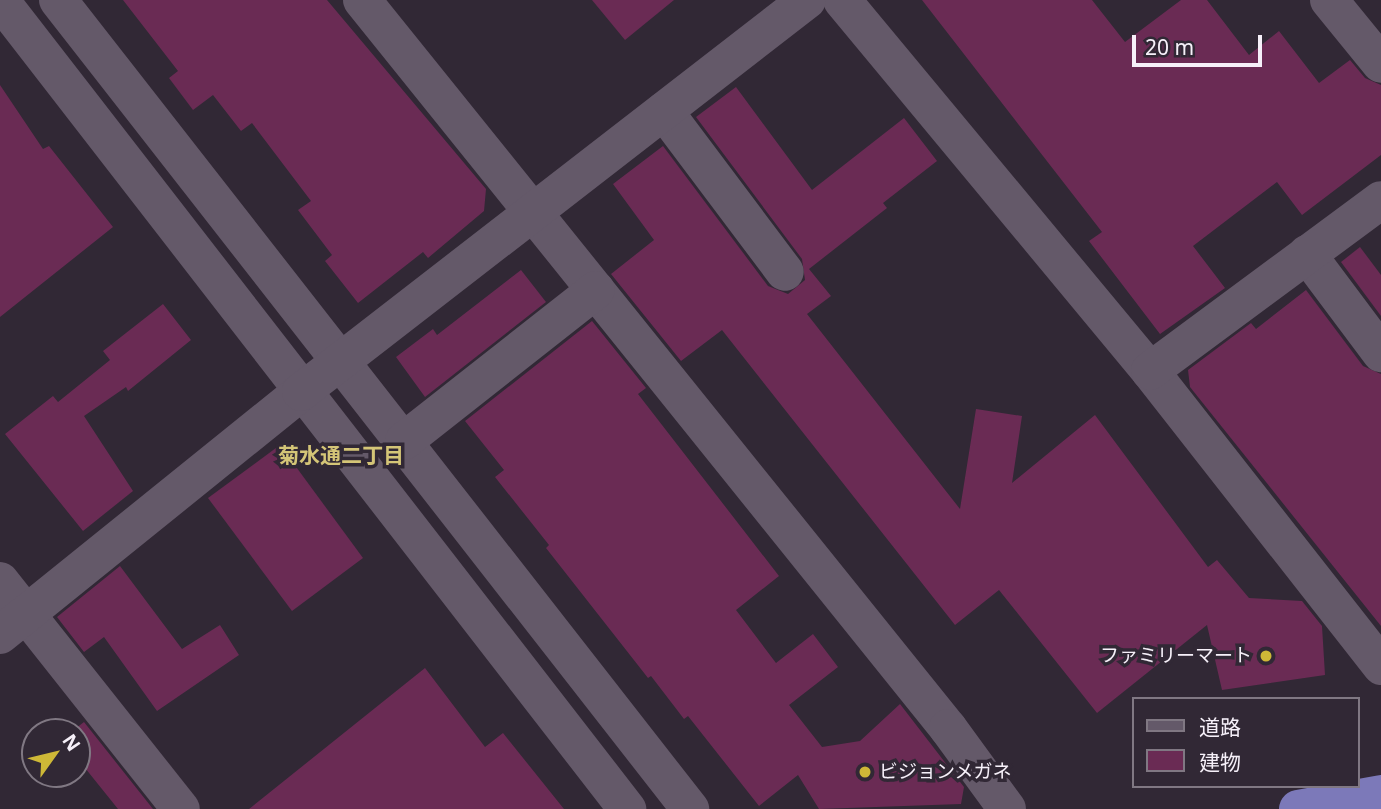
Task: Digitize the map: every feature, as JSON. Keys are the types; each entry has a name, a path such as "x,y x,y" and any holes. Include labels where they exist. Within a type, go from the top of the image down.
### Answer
{"highway":[{"path":"1298,809 1381,794"}],"street":[{"path":"0,0 301,392 627,809"},
{"path":"58,0 690,809"},
{"path":"362,0 948,728 1007,809"},
{"path":"13,624 301,392 807,0"},
{"path":"842,0 1150,371 1381,666"},
{"path":"1329,0 1381,64"},
{"path":"664,111 785,272"},
{"path":"1150,371 1381,200"},
{"path":"1307,254 1381,353"},
{"path":"404,441 596,290"},
{"path":"0,581 13,624 181,809"}],"building":[{"path":"123,0 327,0 486,189 484,211 428,258 423,252 358,303 325,261 332,255 298,210 311,201 252,123 241,131 213,95 193,110 169,78 178,71"},
{"path":"592,0 674,0 625,40"},
{"path":"922,0 1092,0 1125,42 1181,0 1207,0 1249,55 1279,31 1319,83 1350,60 1365,78 1381,85 1381,155 1302,215 1277,182 1193,246 1225,288 1160,334 1089,241 1102,232"},
{"path":"0,85 43,149 49,146 113,227 0,317"},
{"path":"736,87 812,190 904,118 937,161 883,203 887,208 809,269 831,296 807,314 960,509 976,409 1022,416 1012,483 1095,415 1208,567 1217,560 1249,598 1302,601 1322,626 1325,675 1222,690 1207,625 1097,713 999,590 955,625 722,330 681,361 611,274 654,240 613,184 663,146 768,286 788,294 805,280 802,259 696,117"},
{"path":"1360,247 1381,275 1381,316 1341,262"},
{"path":"521,270 546,302 425,397 396,357 433,329 437,335"},
{"path":"1306,290 1363,366 1381,374 1381,626 1190,387 1188,370 1251,323 1256,329"},
{"path":"163,304 191,340 128,391 126,387 84,416 133,491 83,531 5,434 53,396 58,402 110,360 103,351"},
{"path":"592,321 646,388 638,394 779,576 736,610 776,663 813,634 838,667 789,705 822,747 860,741 900,704 964,787 961,804 819,809 798,775 759,806 688,716 684,719 651,676 648,678 546,548 549,545 495,477 504,470 465,421"},
{"path":"280,445 363,558 292,611 208,498"},
{"path":"120,566 182,649 220,625 239,655 157,711 104,637 84,652 57,617"},
{"path":"425,668 485,747 503,733 564,809 249,809"},
{"path":"91,731 153,809 118,809 91,775"}],"place":[{"name":"ファミリーマート","path":"1266,656"},
{"name":"ビジョンメガネ","path":"865,772"}],"district":[{"name":"菊水通二丁目","path":"341,455"}]}
